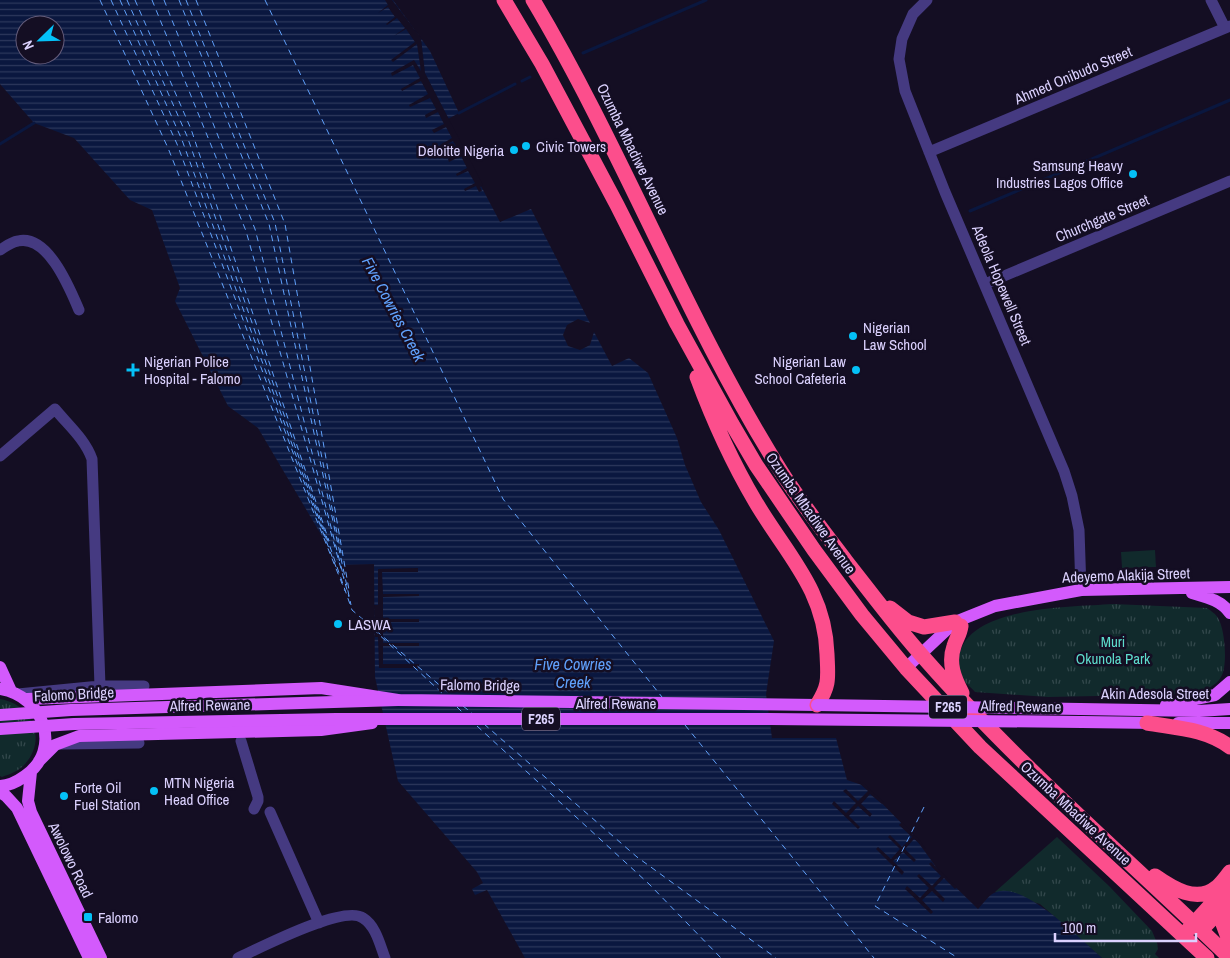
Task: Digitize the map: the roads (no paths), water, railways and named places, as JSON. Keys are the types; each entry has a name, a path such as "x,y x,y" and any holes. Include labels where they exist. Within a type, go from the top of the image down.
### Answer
{"highway":[{"name":"Ozumba Mbadiwe Avenue","path":"504,0 542,64 677,324 732,424 792,520 862,615 908,671 980,747 1207,958"},
{"name":"Ozumba Mbadiwe Avenue","path":"533,0 584,89 729,380 784,475 814,518 923,657 971,710 1068,805 1230,958"},
{"path":"677,324 706,402 731,457 756,502 808,582 822,616 827,646 827,688 817,705"},
{"path":"866,586 896,614 915,625 932,626 961,622 960,633 953,649 952,668 955,679 971,710"},
{"path":"1147,723 1197,731 1220,739 1230,747"},
{"path":"1128,861 1169,886 1189,894 1210,892 1230,872"},
{"path":"1198,927 1230,884"},
{"path":"1186,939 1230,901"},
{"path":"1230,901 1224,912 1223,924 1230,944"}],"main road":[{"name":"Adeyemo Alakija Street","path":"908,671 961,622 995,606 1081,590 1230,588"},
{"path":"1182,590 1214,600 1222,604 1230,613"},
{"path":"0,667 14,693 36,709 42,721 45,734 44,747 39,761"},
{"path":"1135,710 1215,695 1230,682"},
{"path":"14,693 77,698 321,688 398,700"},
{"name":"Falomo Bridge","path":"0,715 81,709 398,700 1080,709"},
{"name":"Akin Adesola Street","path":"1080,709 1199,711 1230,709"},
{"path":"0,786 18,781 30,772 55,745 79,736 321,730 397,719"},
{"name":"Alfred Rewane","path":"0,729 74,724 397,719 770,719 1082,722"},
{"name":"Akin Adesola Street","path":"1082,722 1230,723"},
{"name":"Awolowo Road","path":"30,772 28,801 31,812 101,958"},
{"name":"Awolowo Road","path":"0,792 17,808 89,958"}],"street":[{"name":"Adeola Hopewell Street","path":"927,0 913,14 902,39 899,59 906,96 1064,471 1072,496 1079,530 1081,590"},
{"path":"1211,0 1227,27"},
{"name":"Ahmed Onibudo Street","path":"928,152 1227,27"},
{"name":"Churchgate Street","path":"985,284 1230,181"},
{"path":"0,250 19,240 42,248 60,271 78,310"},
{"path":"0,456 55,409 89,451 92,459 100,686"},
{"path":"14,693 100,686 144,686"},
{"path":"241,741 258,797 254,809"},
{"path":"55,745 139,742"},
{"path":"270,812 319,923"},
{"path":"244,957 319,923 347,914 363,917 370,924 385,958"}],"water":[{"name":"Five Cowries Creek","path":"0,0 393,0 430,51 459,113 446,120 500,222 531,209 590,323 578,319 567,325 563,335 568,346 580,350 590,345 594,332 612,366 629,358 648,373 677,438 685,465 701,502 719,530 774,641 766,694 772,738 836,738 847,780 865,786 912,834 939,871 978,909 994,893 1006,891 1019,894 1035,902 1051,914 1102,958 525,958 487,890 475,895 472,889 483,883 477,872 398,781 375,677 374,564 339,565 258,428 228,406 175,301 180,288 152,210 130,200 74,138 34,123 0,84"}],"waterway":[{"path":"583,53 706,0"},
{"path":"522,81 530,77"},
{"path":"459,113 515,84"},
{"path":"970,211 1230,100"},
{"path":"0,144 34,123"}],"place":[{"name":"Civic Towers","path":"526,146"},
{"name":"Deloitte Nigeria","path":"514,150"},
{"name":"Samsung Heavy Industries Lagos Office","path":"1133,174"},
{"name":"Nigerian Law School","path":"853,336"},
{"name":"Nigerian Police Hospital - Falomo","path":"133,370"},
{"name":"Nigerian Law School Cafeteria","path":"856,370"},
{"name":"LASWA","path":"338,624"},
{"name":"MTN Nigeria Head Office","path":"154,791"},
{"name":"Forte Oil Fuel Station","path":"64,796"},
{"name":"Falomo","path":"88,917"}],"park label":[{"name":"Muri Okunola Park","path":"1113,650"}]}
